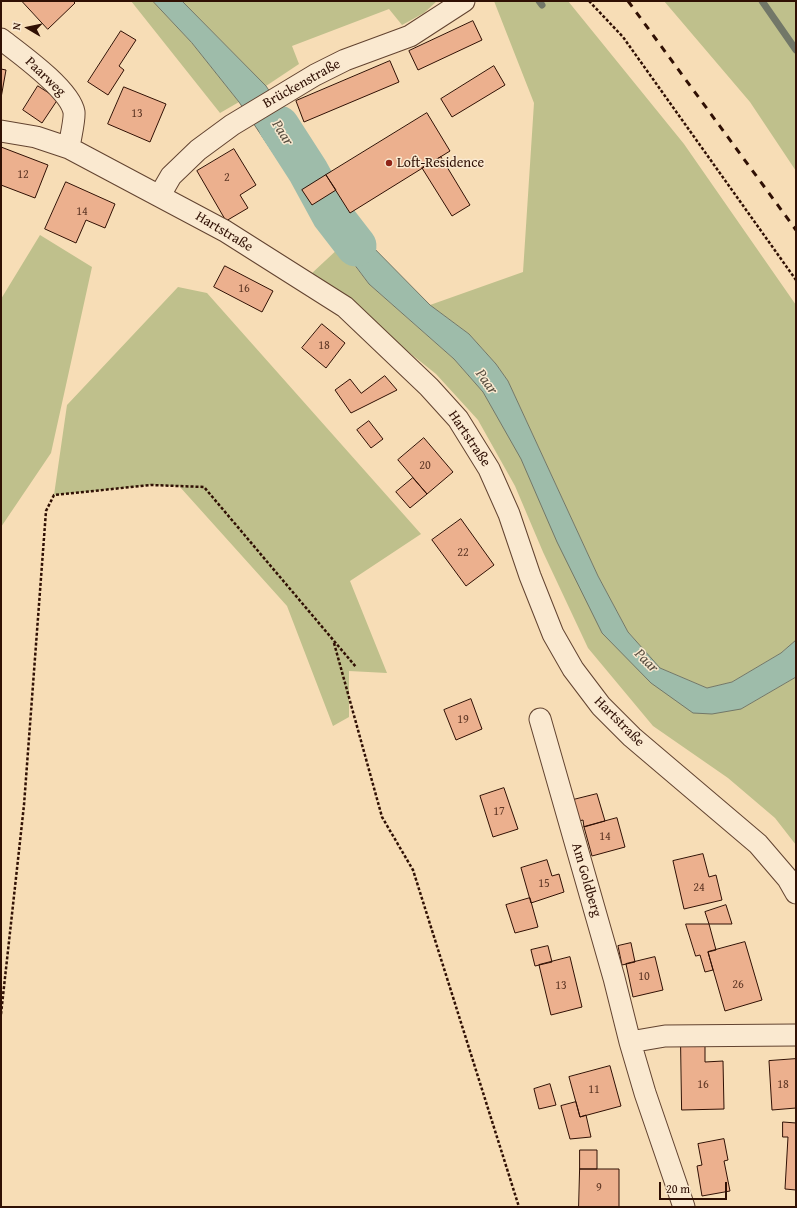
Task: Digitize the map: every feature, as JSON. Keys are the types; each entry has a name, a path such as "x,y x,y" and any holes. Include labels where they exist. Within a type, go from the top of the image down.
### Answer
{"street":[{"name":"Brückenstraße","path":"160,195 171,176 198,150 232,125 315,75 345,60 410,36 464,1"},
{"name":"Paarweg","path":"1,39 35,65 68,100 74,112 69,148"},
{"name":"Hartstraße","path":"1,131 36,137 69,148 160,195 225,231 345,307 429,387 458,419 489,469 509,514 530,576 553,634 573,669 601,706 632,737 758,844 788,879 796,893"},
{"name":"Am Goldberg","path":"540,719 645,1094 684,1207"},
{"path":"630,1042 665,1036 796,1035"}],"path":[{"path":"589,1 623,37 796,280"},
{"path":"1,1014 24,805 46,511 54,495 151,485 204,487 356,667"},
{"path":"333,640 382,817 413,870 519,1207"}],"green space":[{"path":"131,1 152,1 155,3 192,43 239,102 220,113"},
{"path":"182,1 437,1 424,13 402,25 389,9 292,46 299,64 266,86"},
{"path":"494,1 568,1 684,144 796,305 796,640 781,653 732,682 707,688 660,668 628,632 598,576 508,381 496,364 469,334 430,305 523,272 534,103"},
{"path":"664,1 796,1 796,171 750,102"},
{"path":"40,235 92,267 51,453 1,527 1,299"},
{"path":"340,247 369,284 454,359 483,392 651,683 741,709 796,677 796,845 775,818 728,778 653,726 588,648 543,552 515,486 478,420 436,374 311,274"},
{"path":"178,287 207,293 421,534 350,581 387,673 349,671 349,717 333,726 287,606 180,487 193,487 151,485 54,495 67,405"}],"water":[{"path":"153,1 182,1 266,86 283,111 317,169 294,184 239,102 192,43"},
{"path":"333,194 362,236 430,305 469,334 496,364 508,381 598,576 628,632 660,668 707,688 732,682 781,653 796,640 796,677 741,709 712,714 693,713 651,683 602,633 557,542 521,459 483,392 454,359 369,284 311,207"}],"building":[{"path":"22,1 73,1 75,3 48,29"},
{"path":"473,21 482,40 418,70 409,51"},
{"path":"121,31 136,40 119,66 124,70 108,95 88,82"},
{"path":"390,61 399,82 304,122 296,101"},
{"path":"494,66 505,85 452,117 441,99"},
{"path":"1,69 6,70 1,98"},
{"path":"38,86 58,99 42,123 23,110"},
{"path":"124,87 166,104 150,142 108,124"},
{"name":"Loft-Residence","path":"427,113 450,151 350,213 326,175"},
{"path":"1,147 48,165 35,198 1,185"},
{"path":"234,149 256,185 240,195 248,208 226,221 197,171"},
{"path":"441,157 470,205 452,216 422,168"},
{"path":"326,175 336,190 312,205 302,190"},
{"path":"66,182 115,204 105,228 86,220 76,243 45,229"},
{"path":"225,266 273,291 262,312 214,287"},
{"path":"322,324 345,343 326,368 302,348"},
{"path":"385,376 397,390 351,413 335,390 350,379 361,393"},
{"path":"369,421 383,439 371,448 357,430"},
{"path":"424,438 453,472 427,494 398,460"},
{"path":"413,478 427,494 410,508 396,492"},
{"path":"461,519 494,565 466,586 432,540"},
{"path":"471,699 482,729 456,740 444,710"},
{"path":"504,788 518,829 493,837 480,796"},
{"path":"597,794 605,821 584,827 583,820 579,821 573,800"},
{"path":"617,818 625,847 592,856 584,827"},
{"path":"703,854 709,877 716,875 722,900 684,909 673,861"},
{"path":"547,860 552,876 559,874 564,892 531,903 521,868"},
{"path":"530,898 538,927 515,933 506,905"},
{"path":"726,905 732,924 709,924 705,912"},
{"path":"686,924 709,924 716,950 708,952 713,970 705,972 700,955 696,956"},
{"path":"745,942 762,1000 725,1011 708,952"},
{"path":"631,943 635,962 622,965 618,946"},
{"path":"548,946 552,962 535,966 531,950"},
{"path":"570,957 582,1007 551,1015 539,965"},
{"path":"655,957 663,990 633,997 626,964"},
{"path":"681,1045 705,1045 705,1062 723,1061 724,1109 682,1110"},
{"path":"796,1059 796,1108 772,1110 769,1061"},
{"path":"610,1066 621,1106 580,1117 569,1077"},
{"path":"550,1084 556,1105 539,1109 534,1089"},
{"path":"576,1102 580,1117 586,1115 591,1137 570,1139 561,1106"},
{"path":"783,1122 796,1123 796,1190 785,1189 788,1137 783,1137"},
{"path":"724,1139 728,1160 724,1161 730,1191 702,1196 697,1166 702,1165 698,1144"},
{"path":"580,1150 597,1150 597,1169 580,1169"},
{"path":"580,1169 619,1169 619,1207 579,1207"}],"waterway":[{"path":"539,1 542,5"},
{"path":"762,1 796,50"},
{"name":"Paar","path":"279,126 308,171 332,215 356,246"}],"railway":[{"path":"628,1 796,230"}],"place":[{"name":"Loft-Residence","path":"389,163"}]}
